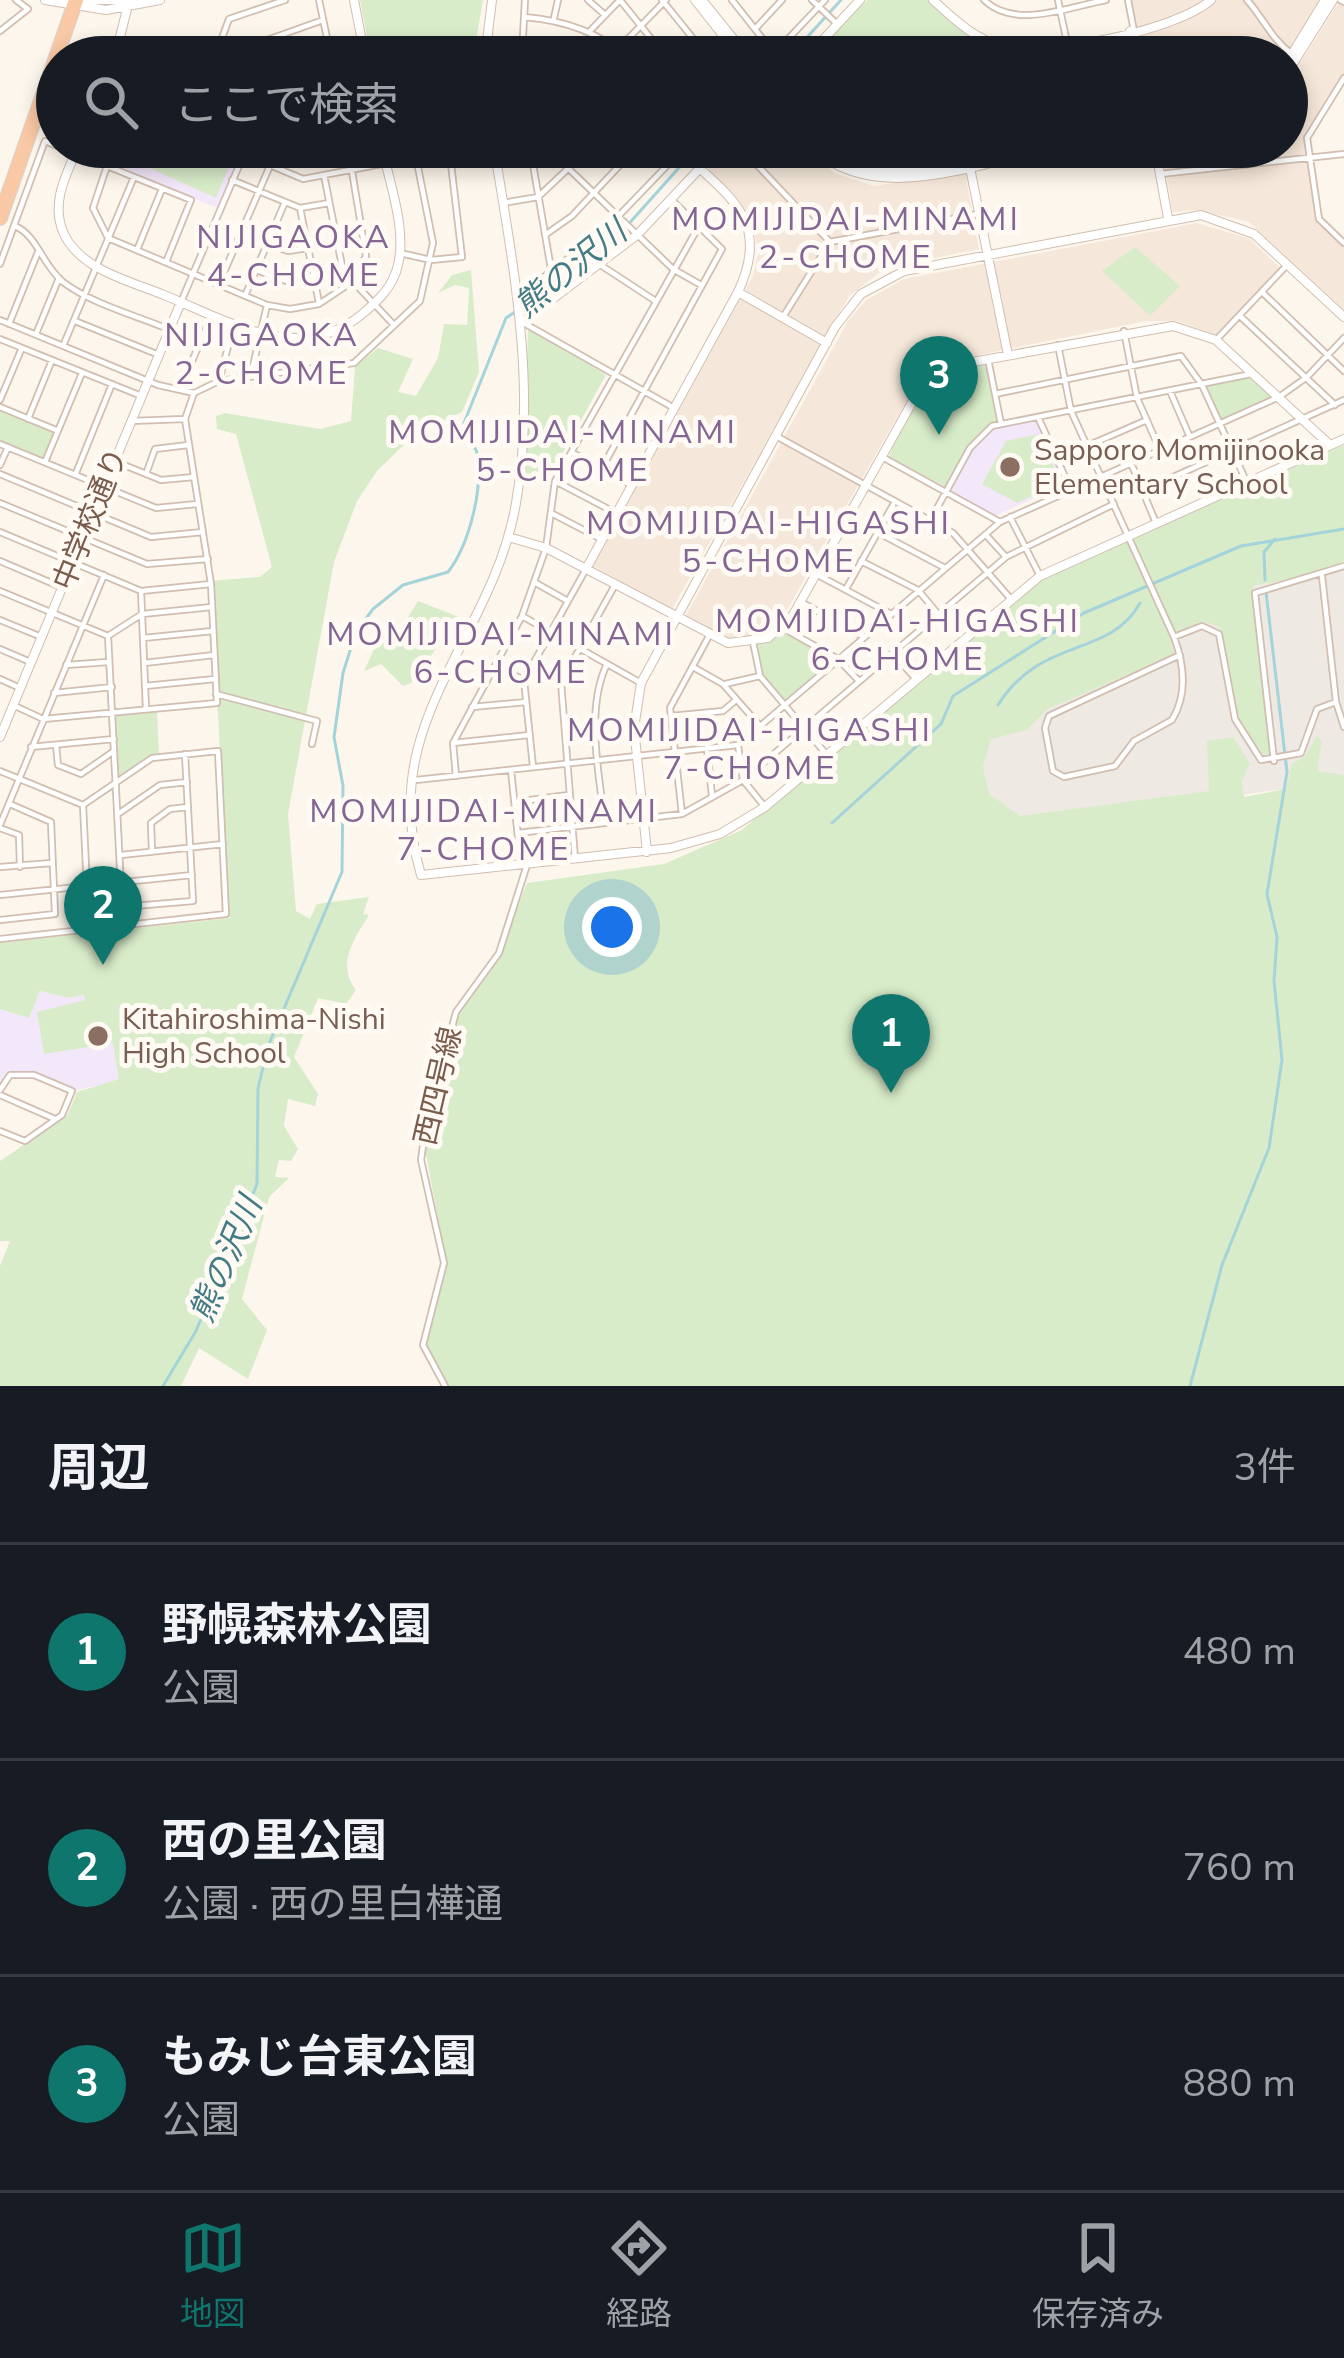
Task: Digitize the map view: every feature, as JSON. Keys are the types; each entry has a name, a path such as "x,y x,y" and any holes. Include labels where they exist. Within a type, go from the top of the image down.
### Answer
{"highway":[{"path":"60,36 73,2"},
{"path":"63,36 73,2"},
{"path":"0,197 36,101"},
{"path":"7,222 36,125"}],"street":[{"path":"0,32 28,9 16,0"},
{"path":"45,0 160,0"},
{"path":"223,36 229,20 285,0"},
{"path":"319,0 326,36"},
{"path":"353,0 360,36"},
{"path":"487,36 492,0"},
{"path":"523,36 525,0"},
{"path":"554,19 558,0"},
{"path":"588,0 605,15"},
{"path":"589,32 620,0 648,36"},
{"path":"699,0 727,36"},
{"path":"732,0 760,36"},
{"path":"770,0 776,7"},
{"path":"755,29 782,0"},
{"path":"812,0 835,22"},
{"path":"792,36 825,0"},
{"path":"824,36 860,0"},
{"path":"933,0 981,36"},
{"path":"984,0 994,10 1025,16 1106,0"},
{"path":"1058,0 1065,36"},
{"path":"1127,0 1133,36"},
{"path":"1107,36 1177,21 1211,0"},
{"path":"1247,0 1267,21 1273,36"},
{"path":"630,36 664,1 691,36"},
{"path":"1307,36 1335,1"},
{"path":"1308,42 1335,1"},
{"path":"120,36 129,3"},
{"path":"524,17 554,19 596,36"},
{"path":"278,36 323,20"},
{"path":"1308,136 1344,78"},
{"path":"1308,145 1318,219 1344,243"},
{"path":"1310,159 1344,154"},
{"path":"0,264 7,222 36,160"},
{"path":"69,168 61,187 60,224 77,254 260,334 314,337 354,321 393,279 400,253 386,168"},
{"path":"106,168 93,208 108,238 267,305 290,309 319,304 352,282 363,268 367,245 352,170"},
{"path":"112,168 191,200 166,262"},
{"path":"181,302 237,168"},
{"path":"218,284 269,168"},
{"path":"278,168 303,178 363,168"},
{"path":"0,320 148,382 194,393 219,381 354,362 420,302 431,260 431,226 418,168"},
{"path":"400,253 431,260 462,257 452,168"},
{"path":"497,168 521,320 520,469 508,537 490,589 427,710 410,780 419,873 647,852 710,838 766,807 1040,576 1344,439"},
{"path":"533,168 551,269"},
{"path":"545,235 617,168"},
{"path":"519,299 551,269 620,219 666,168"},
{"path":"521,320 635,233 696,168"},
{"path":"533,767 524,680 738,292 753,253 749,226 735,203 698,168"},
{"path":"760,168 830,242"},
{"path":"842,168 870,178 932,168"},
{"path":"970,168 1008,355"},
{"path":"1159,168 1168,218"},
{"path":"1160,174 1220,168"},
{"path":"503,203 538,196 570,170 673,269 702,286"},
{"path":"324,175 343,271 394,325"},
{"path":"63,346 134,177"},
{"path":"232,180 300,208 329,203"},
{"path":"137,250 162,188"},
{"path":"602,468 722,249 671,200"},
{"path":"245,296 285,202"},
{"path":"300,208 319,304"},
{"path":"783,317 830,242 980,213"},
{"path":"647,852 634,713 641,683 852,302 881,280 1168,218 1226,220 1261,240 1344,317"},
{"path":"7,222 30,232 58,278 170,329"},
{"path":"456,776 452,743 522,616 546,548 555,481 699,226"},
{"path":"268,244 287,251 308,248"},
{"path":"9,323 38,252"},
{"path":"599,263 654,300"},
{"path":"1216,340 1287,265"},
{"path":"256,270 286,281 314,276"},
{"path":"36,334 58,278"},
{"path":"738,292 827,343"},
{"path":"1262,292 1344,371"},
{"name":"中学校通り","path":"0,737 181,302"},
{"path":"251,375 267,305"},
{"path":"180,389 212,315"},
{"path":"1240,316 1335,405"},
{"path":"521,320 674,408"},
{"path":"74,321 159,355"},
{"path":"219,381 234,324"},
{"path":"508,537 546,548 709,636 728,644 753,642 783,628 801,602 924,389 950,371 988,359 1124,331 1173,326 1216,340 1330,445"},
{"path":"1124,331 1137,398 1160,450"},
{"path":"410,780 738,745 1000,522 1279,397 1307,377 1344,338"},
{"path":"0,339 141,396"},
{"path":"1058,344 1072,411 1174,637 1180,656 1180,700 1167,724 1134,741 1107,771 1064,777 1053,771 1045,728 1049,716 1180,656"},
{"path":"22,348 0,404 58,431"},
{"path":"995,394 1181,356 1202,385 1246,483"},
{"path":"28,418 52,359"},
{"path":"988,359 1001,424"},
{"path":"45,461 82,371"},
{"path":"930,521 970,448 1001,424 1253,374"},
{"path":"75,474 112,384"},
{"path":"1170,391 1190,437"},
{"path":"13,705 43,719 217,703 211,584 185,419 194,393"},
{"path":"1142,491 1344,400"},
{"path":"1038,417 1070,489"},
{"path":"130,421 185,419"},
{"path":"1087,446 1147,420"},
{"path":"775,436 930,521 967,549 1010,598"},
{"path":"0,465 4,445 156,508 199,504"},
{"path":"146,474 155,449 190,446"},
{"path":"571,452 631,485"},
{"path":"881,457 1000,522"},
{"path":"114,461 160,480 194,478"},
{"path":"1130,463 1156,523"},
{"path":"0,474 151,537 203,532"},
{"path":"555,481 615,513"},
{"path":"846,589 894,502"},
{"path":"0,503 147,564 208,559"},
{"path":"518,833 682,814 743,780 1024,544 1114,504"},
{"path":"550,513 601,539"},
{"path":"1010,517 1040,576"},
{"path":"0,532 141,591 211,584"},
{"path":"877,532 945,568"},
{"path":"985,534 1006,557"},
{"path":"0,561 62,587"},
{"path":"861,561 918,590 938,614"},
{"path":"1277,760 1255,593 1259,587 1322,576 1344,566"},
{"path":"816,574 891,614"},
{"path":"20,867 19,835 0,826 104,575"},
{"path":"1322,576 1336,702 1344,727"},
{"path":"534,583 567,601"},
{"path":"575,860 561,682 615,585"},
{"path":"0,591 108,636"},
{"path":"141,591 146,709"},
{"path":"801,602 864,637"},
{"path":"108,636 142,614 212,607"},
{"path":"522,616 641,683"},
{"path":"0,620 42,637"},
{"path":"1174,637 1202,626 1219,634 1234,719 1256,757 1289,759 1301,753 1317,709 1336,702"},
{"path":"783,628 838,659 859,681"},
{"path":"143,638 213,632"},
{"path":"108,636 122,908 193,901 185,754"},
{"path":"682,814 670,707 709,636"},
{"path":"753,642 760,676 827,755"},
{"path":"0,650 31,662"},
{"path":"893,653 915,678"},
{"path":"144,662 214,655"},
{"path":"66,664 110,662"},
{"path":"605,823 597,760 599,680 607,664"},
{"path":"494,665 524,680"},
{"path":"692,667 723,684 760,726"},
{"path":"723,684 760,676"},
{"path":"0,679 20,688"},
{"path":"145,686 215,679"},
{"path":"54,693 112,687"},
{"path":"216,694 317,721 312,744"},
{"path":"671,716 723,711 736,700"},
{"path":"472,706 526,702"},
{"path":"452,743 530,735"},
{"path":"31,747 114,739"},
{"path":"56,745 58,765 81,774 114,751"},
{"path":"738,745 743,780 766,807"},
{"path":"707,748 712,796"},
{"path":"0,939 226,914 218,751 152,758 83,805"},
{"path":"511,770 524,866"},
{"path":"0,771 83,805"},
{"path":"118,814 160,785 187,782"},
{"path":"514,802 568,795"},
{"path":"0,920 55,914 51,822 9,803"},
{"path":"83,805 89,929"},
{"path":"152,852 151,824 170,809 188,807"},
{"path":"120,855 223,844"},
{"path":"0,867 52,863"},
{"name":"西四号線","path":"445,1386 423,1345 444,1263 421,1151 452,1020 499,953 524,866"},
{"path":"0,895 192,874"},
{"path":"0,1131 25,1141 55,1119 72,1091 34,1075 10,1075 0,1093 55,1119"}],"shaded area":[{"path":"1131,0 1319,0 1298,36 1138,36"},
{"path":"1344,0 1344,74 1308,134 1308,51"},
{"path":"1308,152 1317,220 1344,246 1344,310 1249,222 1197,210 1173,212 1165,168 1308,168"},
{"path":"121,168 235,168 217,208"},
{"path":"828,168 874,186 965,172 979,249 901,265 879,273 849,296 672,609 593,566 753,276 758,254 752,218 708,169"},
{"path":"1197,223 1250,239 1280,268 1217,335 1177,321 1146,321 969,357 937,371 916,387 779,624 752,637 731,638 685,617 848,321 866,300 904,279"},
{"name":"Sapporo Momijinooka Elementary School","path":"1035,420 1065,484 995,516 951,491 973,449 993,429"},
{"path":"1344,564 1344,785 1268,791 971,835 977,769 990,735 1252,587"},
{"name":"Kitahiroshima-Nishi High School","path":"122,988 190,997 195,1041 161,1071 100,1085 77,1090 33,1072 6,1073 0,1084 0,1009 29,1018 40,991 69,998"}],"green space":[{"path":"360,0 483,0 477,36 367,36"},
{"path":"867,0 929,0 977,36 833,36"},
{"path":"150,168 228,168 216,198"},
{"path":"1135,247 1180,286 1150,316 1102,271"},
{"path":"471,270 479,372 462,412 416,433 377,471 357,501 334,562 288,814 296,911 310,919 317,904 369,897 363,914 369,915 347,961 356,990 346,1004 318,998 294,1057 318,1094 315,1106 288,1099 284,1126 298,1149 291,1161 279,1160 275,1177 289,1178 269,1197 242,1299 267,1330 248,1379 199,1348 181,1386 0,1386 0,1266 10,1241 0,1241 0,1161 67,1116 77,1092 119,1079 113,1043 44,1054 37,1012 85,1000 84,995 69,998 40,991 29,1018 0,1009 0,943 230,918 210,581 260,577 272,567 236,434 217,429 216,416 225,413 320,429 351,421 355,367 378,348 413,359 398,392 416,396 438,358 444,324 467,325 469,288 455,285 438,293 452,275"},
{"path":"528,328 606,375 549,478 524,478"},
{"path":"987,365 998,420 968,446 946,487 889,457 925,396 953,375"},
{"path":"1253,374 1279,397 1220,423 1202,385"},
{"path":"0,407 57,431 45,462 0,444"},
{"path":"1039,434 1061,483 1017,503 982,484 1006,441"},
{"path":"1344,445 1344,561 1322,572 1254,586 1252,592 1270,755 1262,754 1237,717 1220,627 1201,621 1169,637 1174,654 1046,710 1027,730 991,739 983,767 989,794 1020,816 1209,791 1207,741 1233,737 1250,763 1242,781 1244,797 1286,789 1292,764 1305,756 1317,736 1322,741 1317,771 1344,775 1344,1386 447,1386 424,1344 446,1262 424,1144 456,1010 502,945 527,883 664,864 742,830 1002,609 1054,572"},
{"path":"418,601 459,617 411,683 403,686 381,664 364,671 384,628 397,621 399,632"},
{"path":"783,628 838,659 785,705 760,676 753,642"},
{"path":"157,708 159,757 116,783 113,712"}],"waterway":[{"name":"熊の沢川","path":"808,36 841,0"},
{"name":"熊の沢川","path":"523,306 625,228 679,168"},
{"name":"熊の沢川","path":"163,1386 196,1331 257,1184 258,1088 269,1044 342,872 343,786 334,737 343,673 356,632 373,609 403,585 448,572 462,548 479,472 477,453 464,423 506,318 515,312"},
{"path":"832,823 941,724 953,696 1084,613 1241,546 1344,529"},
{"path":"1265,580 1264,552 1275,539"},
{"path":"1190,1386 1222,1265 1269,1148 1282,1060 1274,981 1277,937 1267,894 1287,772 1266,592"},
{"path":"998,705 1034,667 1111,633 1140,603"}],"place":[{"name":"もみじ台東公園","path":"939,435"},
{"name":"Sapporo Momijinooka Elementary School","path":"1010,467"},
{"name":"西の里公園","path":"103,965"},
{"name":"Kitahiroshima-Nishi High School","path":"98,1036"},
{"name":"野幌森林公園","path":"891,1093"}],"district":[{"name":"MOMIJIDAI-MINAMI 2-CHOME","path":"846,237"},
{"name":"NIJIGAOKA 4-CHOME","path":"294,255"},
{"name":"NIJIGAOKA 2-CHOME","path":"262,353"},
{"name":"MOMIJIDAI-MINAMI 5-CHOME","path":"563,450"},
{"name":"MOMIJIDAI-HIGASHI 5-CHOME","path":"769,541"},
{"name":"MOMIJIDAI-HIGASHI 6-CHOME","path":"898,639"},
{"name":"MOMIJIDAI-MINAMI 6-CHOME","path":"501,652"},
{"name":"MOMIJIDAI-HIGASHI 7-CHOME","path":"750,748"},
{"name":"MOMIJIDAI-MINAMI 7-CHOME","path":"484,829"}]}
